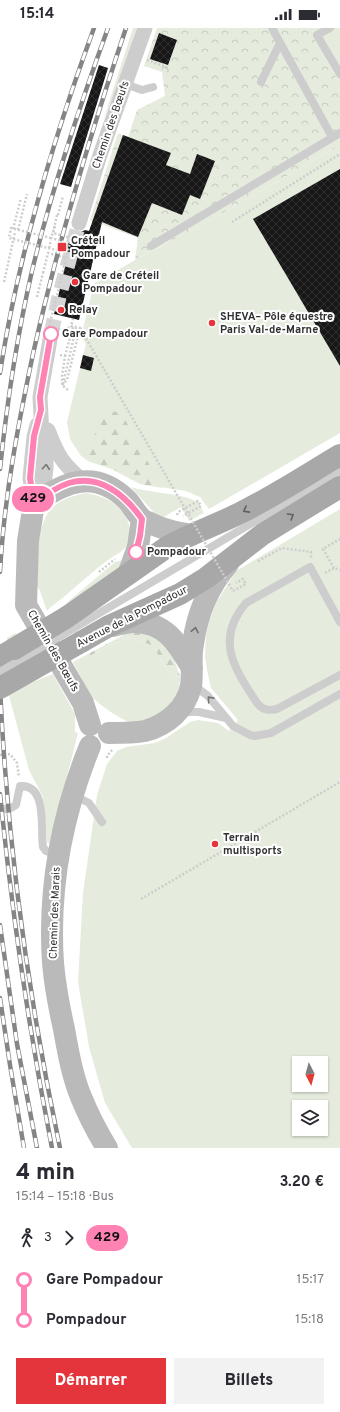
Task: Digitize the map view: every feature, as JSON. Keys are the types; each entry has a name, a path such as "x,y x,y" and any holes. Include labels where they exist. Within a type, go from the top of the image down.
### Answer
{"main road":[{"name":"Avenue de la Pompadour","path":"0,688 27,672 74,629 96,596 167,547 187,525 220,523 269,498 340,454"},
{"name":"Avenue de la Pompadour","path":"7,653 74,629 109,626 180,594 206,578 245,559 263,534 340,487"}],"street":[{"name":"Chemin des Bœufs","path":"79,223 100,155 145,28"},
{"name":"Chemin des Bœufs","path":"51,334 40,397 41,410 57,453 67,467 83,481"},
{"name":"Chemin des Bœufs","path":"41,410 34,436 30,478 34,504 28,541 26,605 83,703 96,734"},
{"name":"Chemin des Bœufs","path":"34,504 59,487 69,483 83,481 96,483 110,488 126,499 142,519 164,530 187,525"},
{"path":"130,572 138,547 142,519"},
{"path":"96,734 144,731 167,721 177,712 188,695 191,676 192,646 196,623 208,594 216,577 245,559"},
{"path":"109,626 134,622 150,624 163,629 178,644 191,676"},
{"name":"Chemin des Marais","path":"96,734 72,794 58,855 54,893 52,939 53,963 58,1002 68,1051 80,1096 96,1130 107,1148"}],"lane":[{"path":"272,28 332,137"},
{"path":"330,28 317,36 340,74"},
{"path":"261,82 280,43"},
{"path":"125,84 142,90 153,87"},
{"path":"150,246 340,133"},
{"name":"Avenue de la Pompadour","path":"0,672 340,471"},
{"path":"340,622 310,567 246,603 232,625 231,655 236,671 257,703 265,710 276,709 340,674"},
{"path":"191,676 234,726 250,735 255,736 265,735 278,730 340,694"},
{"path":"177,712 199,712 226,718"},
{"path":"2,809 9,809 16,805 20,786 31,788 35,791 41,811 44,847 46,851 51,854 58,855"},
{"path":"72,794 89,803 102,822"}],"path":[{"path":"143,58 166,66 168,72"},
{"path":"232,222 340,154"},
{"path":"4,282 27,194"},
{"path":"50,247 54,226 63,196"},
{"path":"21,198 14,227 11,228 9,238 67,252"},
{"path":"58,215 53,233 71,238 69,248 64,257 49,327 64,330 73,327 80,328"},
{"path":"14,227 17,231 69,243"},
{"path":"43,273 48,253 64,257"},
{"path":"37,297 45,262"},
{"path":"62,385 75,334 72,318"},
{"path":"65,356 73,327"},
{"path":"62,385 67,380 80,328"},
{"path":"80,328 233,591 246,584 243,579"},
{"path":"62,385 68,390"},
{"path":"178,512 198,501 201,506 188,513"},
{"path":"187,525 188,513"},
{"path":"340,539 323,549 334,568 340,570"},
{"path":"245,559 282,548 311,552"},
{"path":"316,579 334,568"},
{"path":"0,755 10,754 17,763 20,786"},
{"path":"141,899 340,782"}],"green space":[{"path":"133,28 137,28 121,76 103,121"},
{"path":"157,28 316,28 311,32 340,84 340,145 211,220 135,260 138,238 90,220 118,133 128,137 137,110 165,96 162,72 144,66"},
{"path":"316,28 340,28 340,84 310,31"},
{"name":"SHEVA– Pôle équestre Paris Val-de-Marne","path":"340,145 340,433 209,509 200,497 186,491 140,484 112,469 88,461 81,456 70,439 67,422 80,368 91,371 83,355 86,344 81,337 94,284 135,260 211,220"},
{"path":"107,409 122,414 162,488 140,484 112,469 88,461 86,453"},
{"path":"131,487 191,499 198,503 204,513 189,521 181,507 162,518 157,516"},
{"path":"85,493 97,495 114,503 123,512 128,523 131,540 125,548 108,560 47,611 36,584 38,549 42,527 45,518 55,505 73,496"},
{"name":"Terrain multisports","path":"340,509 340,1148 132,1148 105,1103 89,1047 78,982 83,893 97,795 107,764 117,751 126,747 155,743 166,738 190,722 198,720 218,723 229,731 238,720 211,688 207,670 205,656 206,635 216,603 236,571"},
{"path":"128,559 118,574 58,615 8,645 7,638 14,634 24,633 57,614 70,600 115,562"},
{"path":"133,630 161,636 173,656 180,676 175,678 163,665 154,646 128,637 77,662 92,698 73,662"},
{"path":"128,637 154,646 163,665 175,678 180,676 180,684 176,697 167,709 155,717 139,723 120,718 94,699 87,687 77,662"},
{"path":"53,674 75,714 75,732 78,733 50,844 47,842 43,797 29,770 8,692"}],"building":[{"path":"159,33 177,40 168,65 150,59"},
{"path":"99,65 108,68 71,187 60,184"},
{"path":"123,135 171,153 166,165 190,174 197,154 215,161 200,199 190,195 182,215 152,203 138,237 102,222 79,320 54,314 67,258 64,258 69,237 71,238 74,230 77,232 85,230 89,231"},
{"path":"340,169 340,366 253,219"},
{"path":"83,355 94,358 91,371 80,368"}],"tunnel":[{"path":"51,334 59,297 79,223"}],"railway":[{"path":"0,373 17,285 38,198 94,28"},
{"path":"0,469 13,369 32,271 48,209 67,148 108,28"},
{"path":"0,572 12,462 33,354 53,271 75,190 126,28"},
{"path":"0,687 8,803 21,919 38,1034 60,1148"},
{"path":"0,794 22,972 52,1148"},
{"path":"0,925 17,1044 37,1148"},
{"path":"0,998 24,1148"}],"bus line":[{"name":"429","path":"51,334 40,397 41,410 34,436 30,478 34,504 47,494 69,483 83,481 96,483 110,488 126,499 142,519 136,552"}],"place":[{"name":"Créteil Pompadour","path":"62,247"},
{"name":"Gare de Créteil Pompadour","path":"75,282"},
{"name":"Relay","path":"61,310"},
{"name":"SHEVA– Pôle équestre Paris Val-de-Marne","path":"212,323"},
{"name":"Gare Pompadour","path":"51,334"},
{"name":"Pompadour","path":"136,552"},
{"name":"Terrain multisports","path":"215,844"}]}
